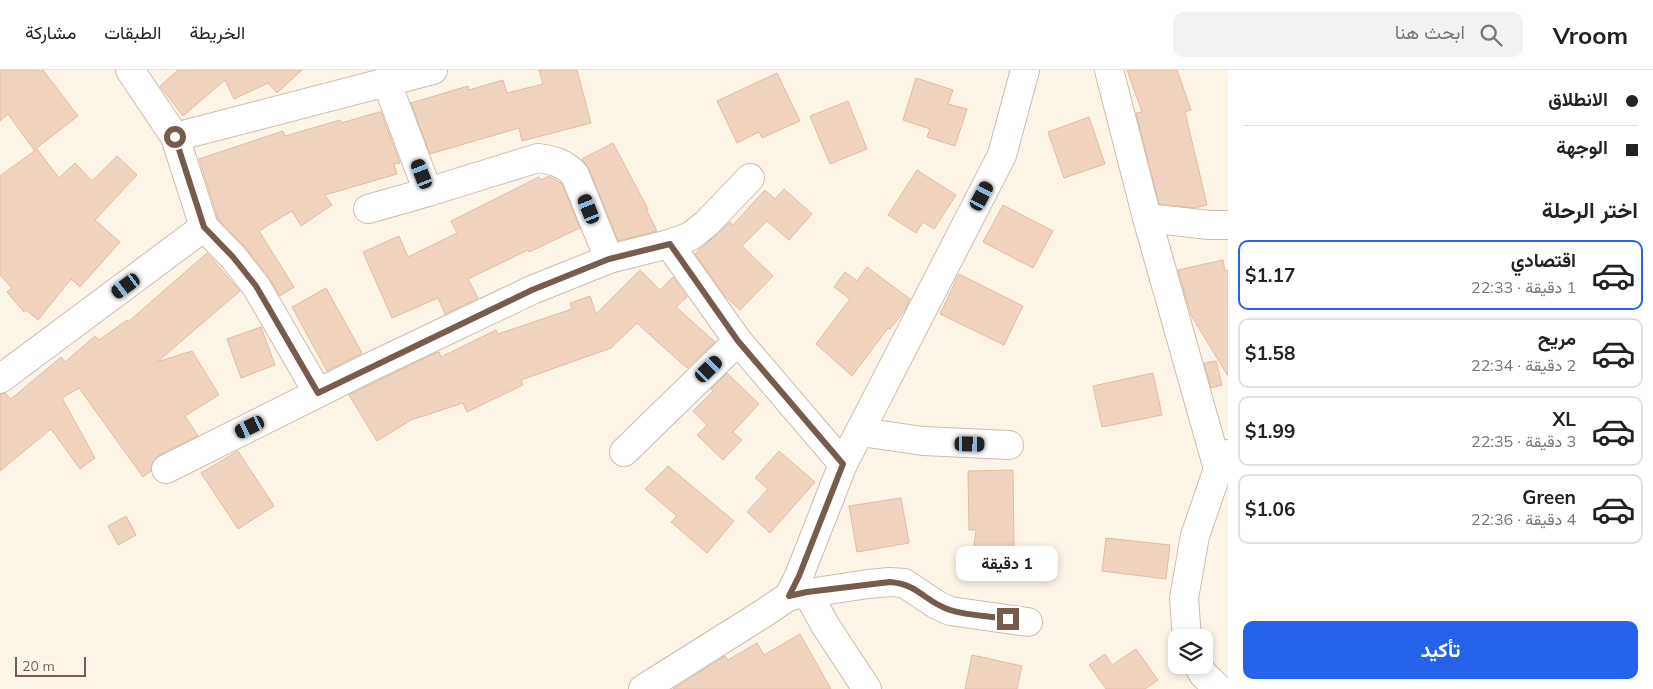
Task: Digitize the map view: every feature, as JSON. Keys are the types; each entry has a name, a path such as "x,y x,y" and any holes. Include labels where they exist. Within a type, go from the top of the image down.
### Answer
{"street":[{"path":"130,70 175,137 204,227 233,257 256,286 318,393"},
{"path":"175,137 368,80 433,70"},
{"path":"868,689 825,625 798,594 799,576 843,464 1002,155 1025,70"},
{"path":"1108,70 1147,218 1223,462 1195,536 1184,598 1186,629"},
{"path":"368,80 428,192"},
{"path":"368,209 538,158 553,160 568,167 575,175 609,259"},
{"path":"166,469 532,290 609,259 670,244 690,236 707,223 750,178"},
{"path":"1147,218 1210,225 1228,225"},
{"path":"0,379 204,227"},
{"path":"670,244 738,341 843,464"},
{"path":"624,452 738,341"},
{"path":"861,432 923,441 1009,445"},
{"path":"643,689 764,613 798,594 890,582 904,583 937,605 950,611 1028,622"},
{"path":"1202,674 1218,689"}],"building":[{"path":"0,70 43,70 78,116 34,150 8,114 0,121"},
{"path":"178,70 302,70 277,93 268,83 234,99 225,80 183,116 160,86"},
{"path":"539,70 577,70 591,123 522,141 519,128 430,154 411,103 468,86 469,90 503,80 507,93 543,84"},
{"path":"1127,70 1177,70 1191,110 1185,112 1207,205 1194,208 1159,204 1136,113 1142,112"},
{"path":"777,73 800,121 762,138 759,132 737,143 717,101"},
{"path":"916,78 953,90 948,104 967,109 955,146 927,137 930,129 903,120"},
{"path":"848,101 867,149 830,164 810,116"},
{"path":"381,112 400,163 394,164 397,174 325,195 332,205 301,226 292,211 259,231 294,287 280,296 268,276 245,247 218,219 199,159 283,131 285,136 340,120 341,123"},
{"path":"1089,117 1105,164 1064,178 1048,132"},
{"path":"613,143 648,209 646,209 657,231 618,241 589,169 582,159"},
{"path":"37,149 59,178 75,163 92,181 117,156 137,175 95,220 120,242 80,287 71,279 38,320 26,310 24,312 7,292 12,288 0,275 0,176"},
{"path":"917,170 956,195 934,229 923,222 916,233 888,215"},
{"path":"549,176 562,184 580,228 529,252 528,250 468,279 478,298 445,314 438,298 392,318 363,252 399,236 408,257 457,233 451,221 539,177 541,180"},
{"path":"784,189 812,214 789,240 767,221 742,246 773,276 740,310 725,296 695,254 730,222 733,225 765,190 775,199"},
{"path":"1003,205 1053,231 1033,268 983,242"},
{"path":"207,253 240,291 157,362 192,351 219,395 185,416 198,436 159,455 153,461 151,471 143,477 79,388 62,398 95,458 80,469 51,429 0,471 0,394 5,393 11,399 61,357 65,362 95,336 99,340 127,320 128,322"},
{"path":"1223,260 1225,271 1228,270 1228,376 1191,315 1178,270"},
{"path":"867,267 910,299 905,310 890,329 888,328 852,376 816,344 850,299 834,287 845,272 857,281"},
{"path":"640,270 660,290 673,277 687,297 676,307 715,342 687,368 651,336 652,334 650,335 637,323 611,348 521,380 523,385 467,412 463,403 411,420 377,441 349,395 433,354 439,352 441,357 496,330 498,334 572,309 570,303 590,296 596,314"},
{"path":"959,274 1023,306 1004,345 940,314"},
{"path":"326,288 362,353 327,371 292,307"},
{"path":"261,327 275,365 241,378 227,339"},
{"path":"1216,361 1222,385 1211,388 1204,363"},
{"path":"727,373 759,404 733,432 742,440 723,460 697,435 707,425 693,411 713,391 711,389"},
{"path":"1153,373 1162,415 1102,427 1093,386"},
{"path":"238,451 274,506 238,529 201,473"},
{"path":"779,451 815,482 770,533 747,512 768,489 755,478"},
{"path":"668,466 734,521 707,553 671,522 677,516 645,489"},
{"path":"1013,470 1014,547 1028,549 1025,571 1015,569 1013,580 970,574 976,530 969,530 968,471"},
{"path":"901,498 909,543 857,552 849,506"},
{"path":"126,516 136,535 118,545 108,526"},
{"path":"1106,538 1170,545 1166,579 1102,571"},
{"path":"800,634 831,689 673,689 725,656 728,660 757,643 764,655"},
{"path":"1136,649 1158,680 1145,689 1106,689 1089,665 1105,654 1112,665"},
{"path":"972,655 1022,666 1017,689 965,689"}],"route":[{"path":"175,137 204,227 233,257 256,286 318,393 532,290 609,259 670,244 738,341 843,464 799,576 789,596 890,582 904,583 937,605 950,611 1008,619"}]}
